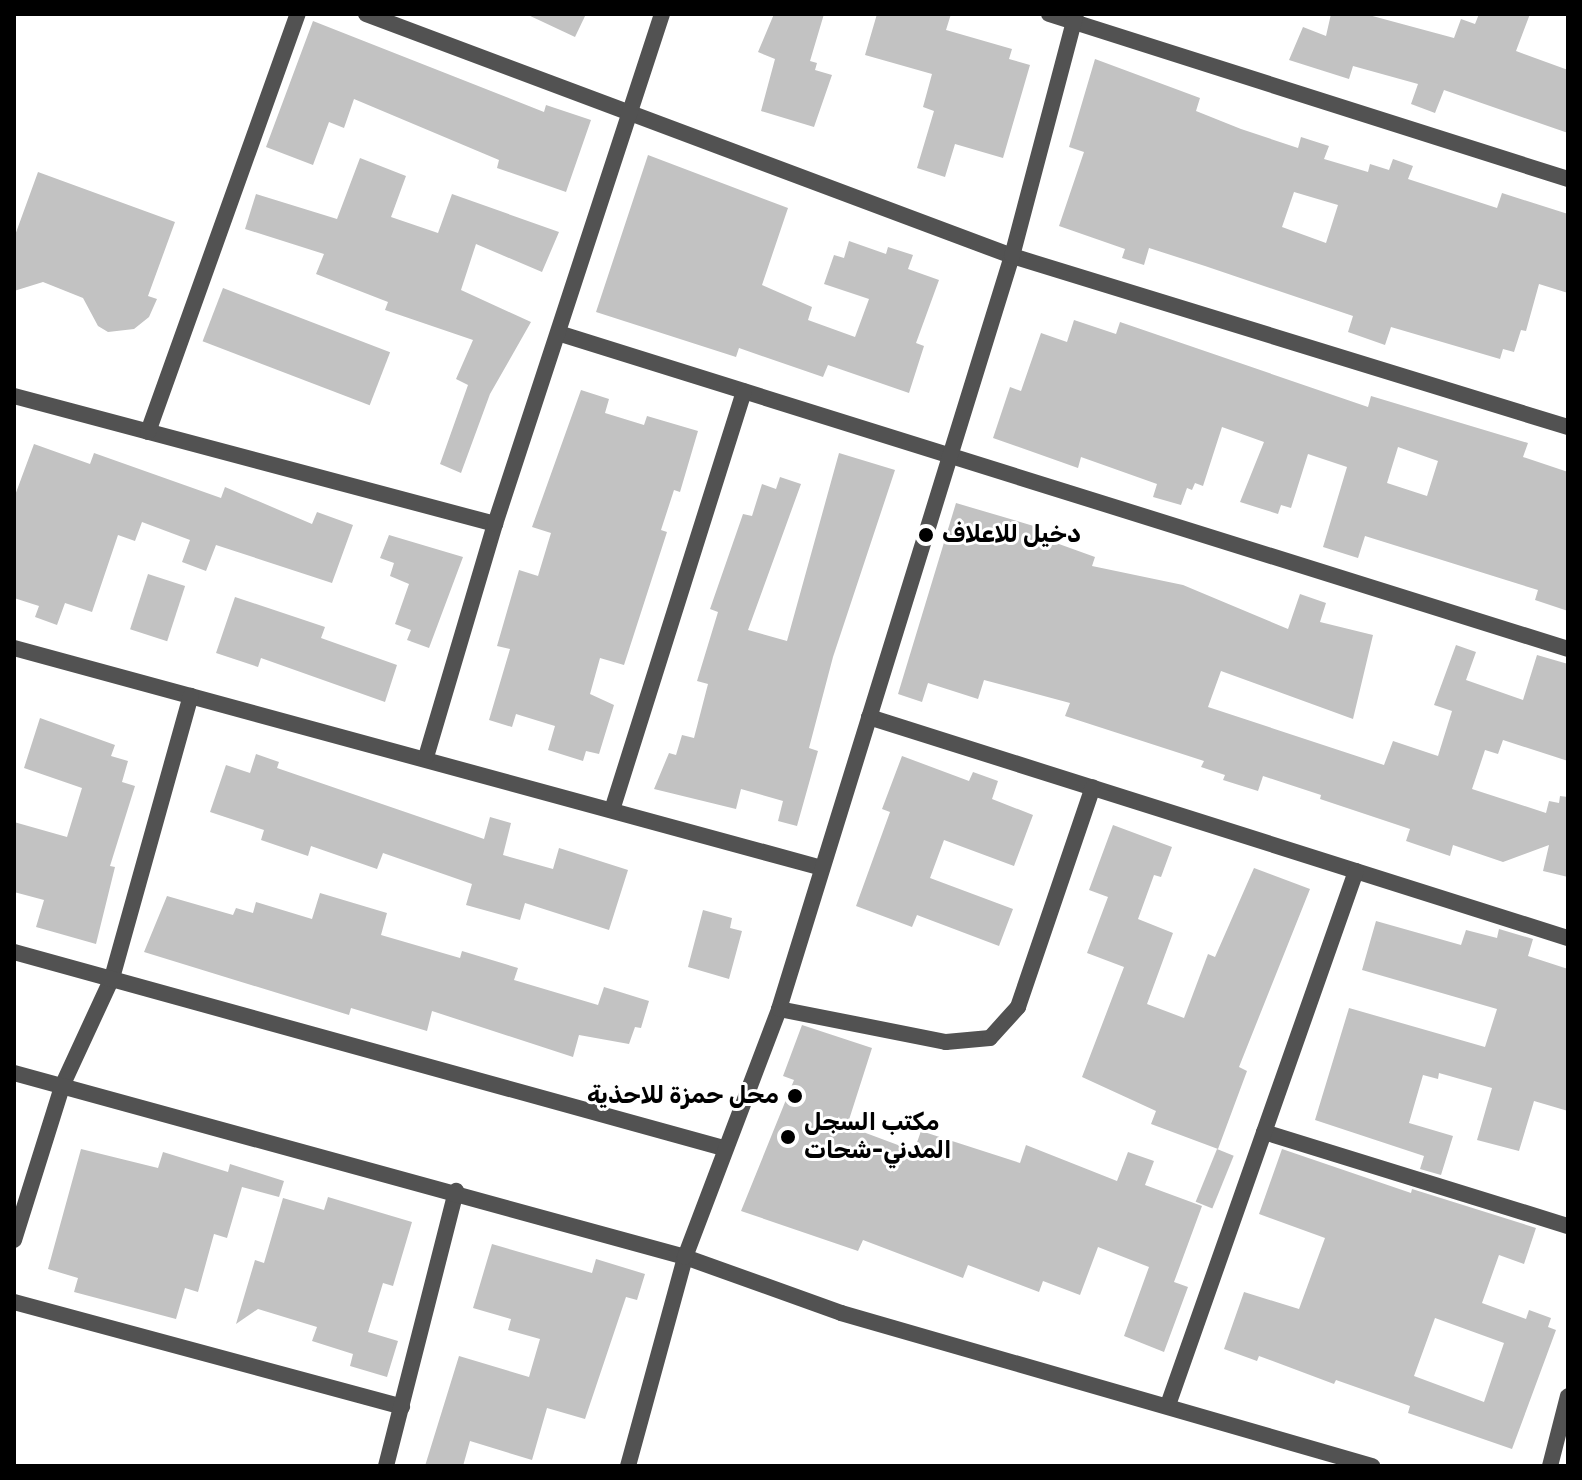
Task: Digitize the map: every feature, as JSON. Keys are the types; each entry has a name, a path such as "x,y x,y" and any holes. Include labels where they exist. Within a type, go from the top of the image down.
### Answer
{"street":[{"path":"148,432 298,14"},
{"path":"366,14 1012,256 1568,427"},
{"path":"426,757 495,524 662,14"},
{"path":"1049,14 1075,19 1568,179"},
{"path":"628,1466 685,1257 723,1148 779,1009 1012,256 1075,19"},
{"path":"558,333 1568,649"},
{"path":"612,810 744,391"},
{"path":"14,396 495,524"},
{"path":"14,648 426,757 822,868"},
{"path":"14,1240 63,1084 112,978 191,696"},
{"path":"869,717 1568,938"},
{"path":"779,1009 946,1042 990,1038 1018,1007 1093,787"},
{"path":"1168,1405 1356,871"},
{"path":"14,952 723,1148"},
{"path":"14,1073 456,1191 685,1257 841,1313 1371,1466"},
{"path":"1264,1132 1568,1226"},
{"path":"386,1466 456,1191"},
{"path":"14,1302 402,1407"},
{"path":"1550,1466 1568,1396"}],"building":[{"path":"526,14 586,14 575,37"},
{"path":"774,14 824,14 810,61 817,63 815,70 832,75 814,127 761,111 775,59 758,52"},
{"path":"877,14 951,14 946,30 1012,49 1009,59 1030,65 1003,158 955,144 945,177 917,168 934,111 923,107 932,74 865,55"},
{"path":"1331,14 1365,14 1454,38 1461,19 1475,24 1479,14 1530,14 1516,51 1568,70 1568,133 1444,90 1435,113 1411,104 1418,84 1353,66 1349,79 1289,60 1303,27 1326,36"},
{"path":"313,21 544,112 546,105 591,120 566,192 497,168 499,160 354,99 344,128 329,122 313,165 266,147"},
{"path":"1095,59 1200,98 1196,111 1241,129 1298,148 1301,137 1329,146 1324,159 1368,172 1370,164 1389,170 1393,159 1413,166 1408,179 1497,208 1502,193 1568,214 1568,293 1539,284 1526,331 1521,330 1514,352 1503,349 1500,359 1391,327 1385,345 1348,332 1353,316 1149,248 1144,265 1122,258 1125,249 1059,226 1084,152 1069,147","holes":["1294,192 1338,205 1326,243 1282,227"]},
{"path":"648,155 788,208 762,285 812,307 808,320 855,337 869,299 824,284 834,255 844,258 849,241 886,254 888,247 913,255 908,269 939,280 916,343 924,346 909,393 828,365 823,377 739,348 736,357 596,312"},
{"path":"360,158 406,176 391,217 438,233 452,194 559,232 542,272 476,244 461,290 531,322 490,394 461,473 440,464 468,385 456,379 473,340 385,310 388,302 316,274 324,254 245,229 256,194 337,219"},
{"path":"38,172 175,222 148,296 157,299 149,317 134,329 108,332 98,326 83,298 43,282 14,291 14,238"},
{"path":"223,288 390,352 370,405 203,341"},
{"path":"1074,320 1116,334 1120,322 1368,407 1371,396 1528,443 1523,457 1568,472 1568,611 1535,600 1538,590 1365,536 1358,558 1323,547 1347,467 1308,454 1291,508 1281,505 1278,514 1240,502 1264,442 1222,427 1203,486 1195,483 1192,490 1187,488 1181,505 1153,497 1157,484 1081,457 1078,468 993,438 1010,387 1021,391 1041,333 1067,342","holes":["1398,447 1438,461 1427,496 1387,483"]},
{"path":"581,390 609,399 605,413 644,425 647,416 698,431 680,492 674,490 661,530 667,532 624,665 600,658 590,694 614,705 599,754 586,751 583,761 548,750 555,726 516,714 512,727 489,720 510,649 497,646 519,570 538,576 551,533 532,527"},
{"path":"34,444 90,464 94,453 221,498 225,487 312,524 317,512 353,525 332,583 216,545 206,571 182,562 190,540 142,522 135,541 118,535 92,612 65,603 57,625 35,617 39,606 14,598 14,498"},
{"path":"839,453 895,470 833,657 809,748 818,751 797,826 778,821 783,801 741,789 736,809 654,789 669,753 676,755 682,735 694,738 708,684 697,681 718,612 710,609 743,514 752,516 762,484 776,489 780,477 801,484 748,630 787,641"},
{"path":"956,503 1037,527 1034,535 1095,557 1092,566 1183,585 1288,629 1300,594 1326,603 1320,622 1373,635 1353,719 1221,671 1208,707 1384,765 1393,741 1438,756 1452,711 1434,705 1456,645 1476,652 1466,680 1523,700 1537,655 1568,664 1568,761 1503,740 1498,754 1485,750 1472,789 1546,813 1549,801 1559,803 1560,796 1568,797 1568,877 1543,871 1549,845 1503,862 1453,845 1450,856 1406,841 1410,829 1320,799 1321,795 1263,776 1258,791 1223,780 1225,775 1201,767 1204,761 1065,716 1070,703 984,680 978,699 928,683 922,702 898,694"},
{"path":"389,535 463,557 429,648 407,640 411,630 395,624 409,584 390,576 394,563 380,558"},
{"path":"148,574 185,586 167,641 130,629"},
{"path":"235,597 325,627 321,638 397,665 385,702 261,658 258,667 216,653"},
{"path":"40,718 115,745 111,756 128,761 122,782 135,786 110,866 115,867 96,944 36,927 44,900 14,892 14,822 67,837 82,788 24,768"},
{"path":"256,754 279,762 277,768 484,839 490,817 511,823 503,855 553,869 559,848 628,870 609,930 525,903 520,920 466,905 472,884 383,853 377,869 311,846 308,856 261,840 264,830 210,812 226,765 250,773"},
{"path":"902,756 969,781 973,772 998,781 992,799 1033,815 1014,866 944,840 930,878 1013,909 999,946 917,915 912,927 856,906 890,812 882,809"},
{"path":"1113,825 1172,847 1161,877 1154,875 1138,919 1173,933 1147,1004 1184,1018 1208,954 1215,957 1254,868 1310,889 1239,1067 1247,1071 1218,1149 1151,1124 1156,1111 1082,1077 1124,967 1087,953 1108,897 1089,890"},
{"path":"320,893 387,913 381,935 460,958 462,951 518,968 514,980 598,1005 604,987 649,1001 641,1028 635,1027 629,1044 579,1035 573,1057 432,1011 427,1031 351,1008 349,1015 144,952 167,896 233,915 236,908 253,913 256,902 312,919"},
{"path":"703,910 732,918 730,928 742,931 729,979 688,967"},
{"path":"1376,921 1461,945 1466,930 1497,938 1499,929 1533,939 1528,956 1568,969 1568,1111 1534,1101 1519,1151 1477,1140 1492,1088 1439,1073 1438,1079 1423,1075 1409,1123 1453,1136 1441,1175 1420,1169 1424,1156 1315,1120 1349,1008 1485,1047 1497,1009 1362,970"},
{"path":"802,1025 872,1048 847,1126 914,1151 921,1131 1020,1163 1026,1145 1117,1181 1128,1152 1154,1161 1145,1185 1202,1206 1174,1282 1188,1287 1164,1352 1124,1336 1149,1267 1098,1247 1080,1295 1043,1281 1039,1292 968,1265 963,1278 863,1240 858,1251 741,1211 794,1080 783,1076"},
{"path":"81,1149 158,1168 163,1152 228,1172 230,1164 284,1181 279,1197 242,1187 227,1238 214,1234 198,1292 185,1288 176,1319 74,1292 78,1278 48,1269"},
{"path":"1217,1149 1234,1156 1212,1209 1196,1202"},
{"path":"1282,1149 1411,1193 1412,1189 1536,1228 1524,1264 1499,1255 1482,1303 1526,1319 1529,1310 1551,1318 1548,1327 1556,1330 1512,1449 1408,1413 1410,1406 1336,1380 1334,1384 1259,1356 1257,1361 1224,1349 1244,1292 1299,1309 1325,1238 1259,1214","holes":["1435,1318 1504,1343 1484,1402 1414,1376"]},
{"path":"328,1197 412,1222 393,1286 383,1283 368,1332 398,1341 387,1377 350,1366 353,1354 312,1341 317,1327 258,1309 236,1324 255,1260 264,1263 283,1198 324,1210"},
{"path":"492,1244 592,1273 596,1259 645,1274 637,1300 626,1297 585,1419 547,1408 532,1460 470,1441 463,1466 425,1466 459,1356 529,1377 540,1339 508,1330 511,1319 473,1308"}],"place":[{"name":"دخيل للاعلاف","path":"926,535"},
{"name":"محل حمزة للاحذية","path":"795,1096"},
{"name":"مكتب السجل المدني-شحات","path":"788,1137"}]}
